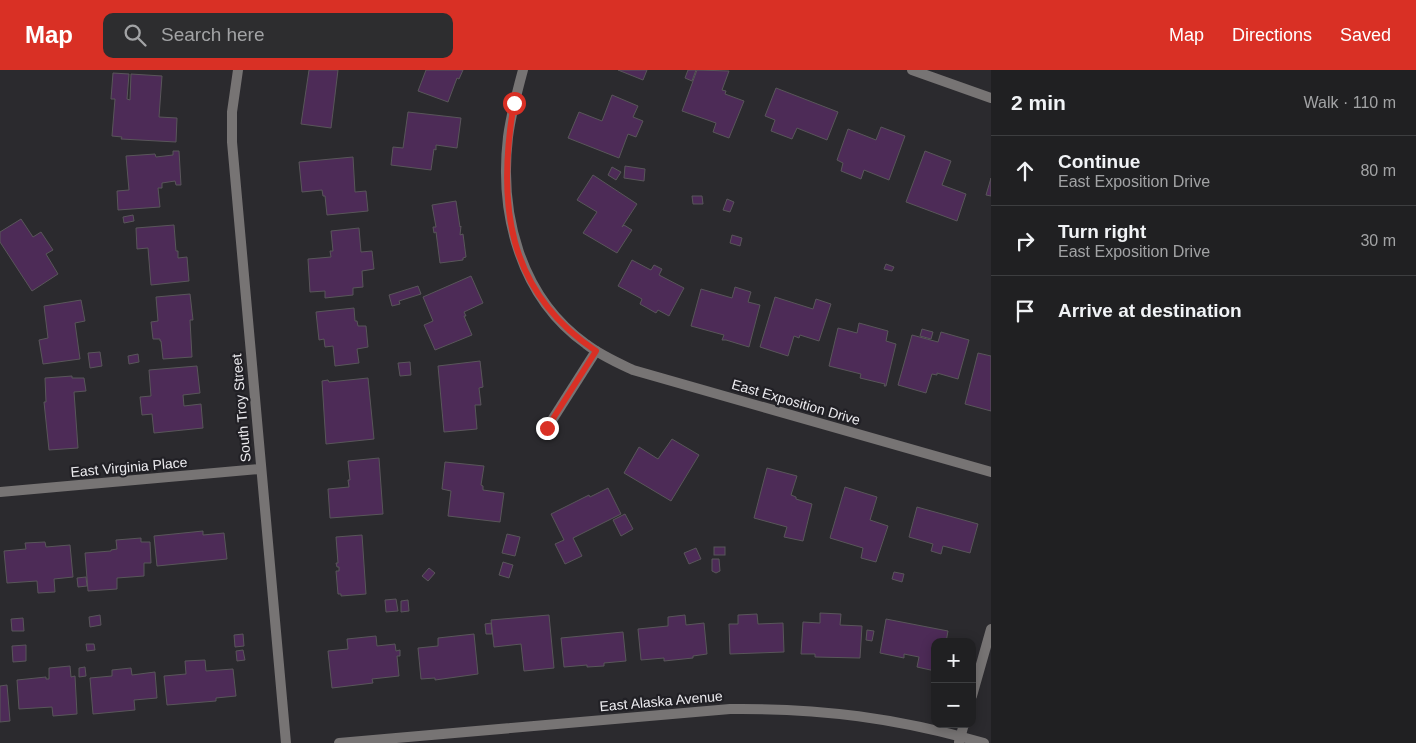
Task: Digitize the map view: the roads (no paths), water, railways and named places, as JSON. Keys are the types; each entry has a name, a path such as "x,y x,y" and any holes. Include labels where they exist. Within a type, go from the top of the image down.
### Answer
{"street":[{"name":"South Troy Street","path":"238,70 232,112 232,142 286,743"},
{"name":"East Exposition Drive","path":"523,70 514,103 508,138 506,173 508,215 515,244 526,273 542,299 561,323 584,343 633,370 991,472"},
{"path":"912,70 991,98"},
{"path":"547,428 596,351"},
{"name":"East Virginia Place","path":"0,492 260,469"},
{"path":"976,683 991,629"},
{"name":"East Alaska Avenue","path":"338,743 721,710 769,709 828,712 885,719 960,740 984,743"}]}
